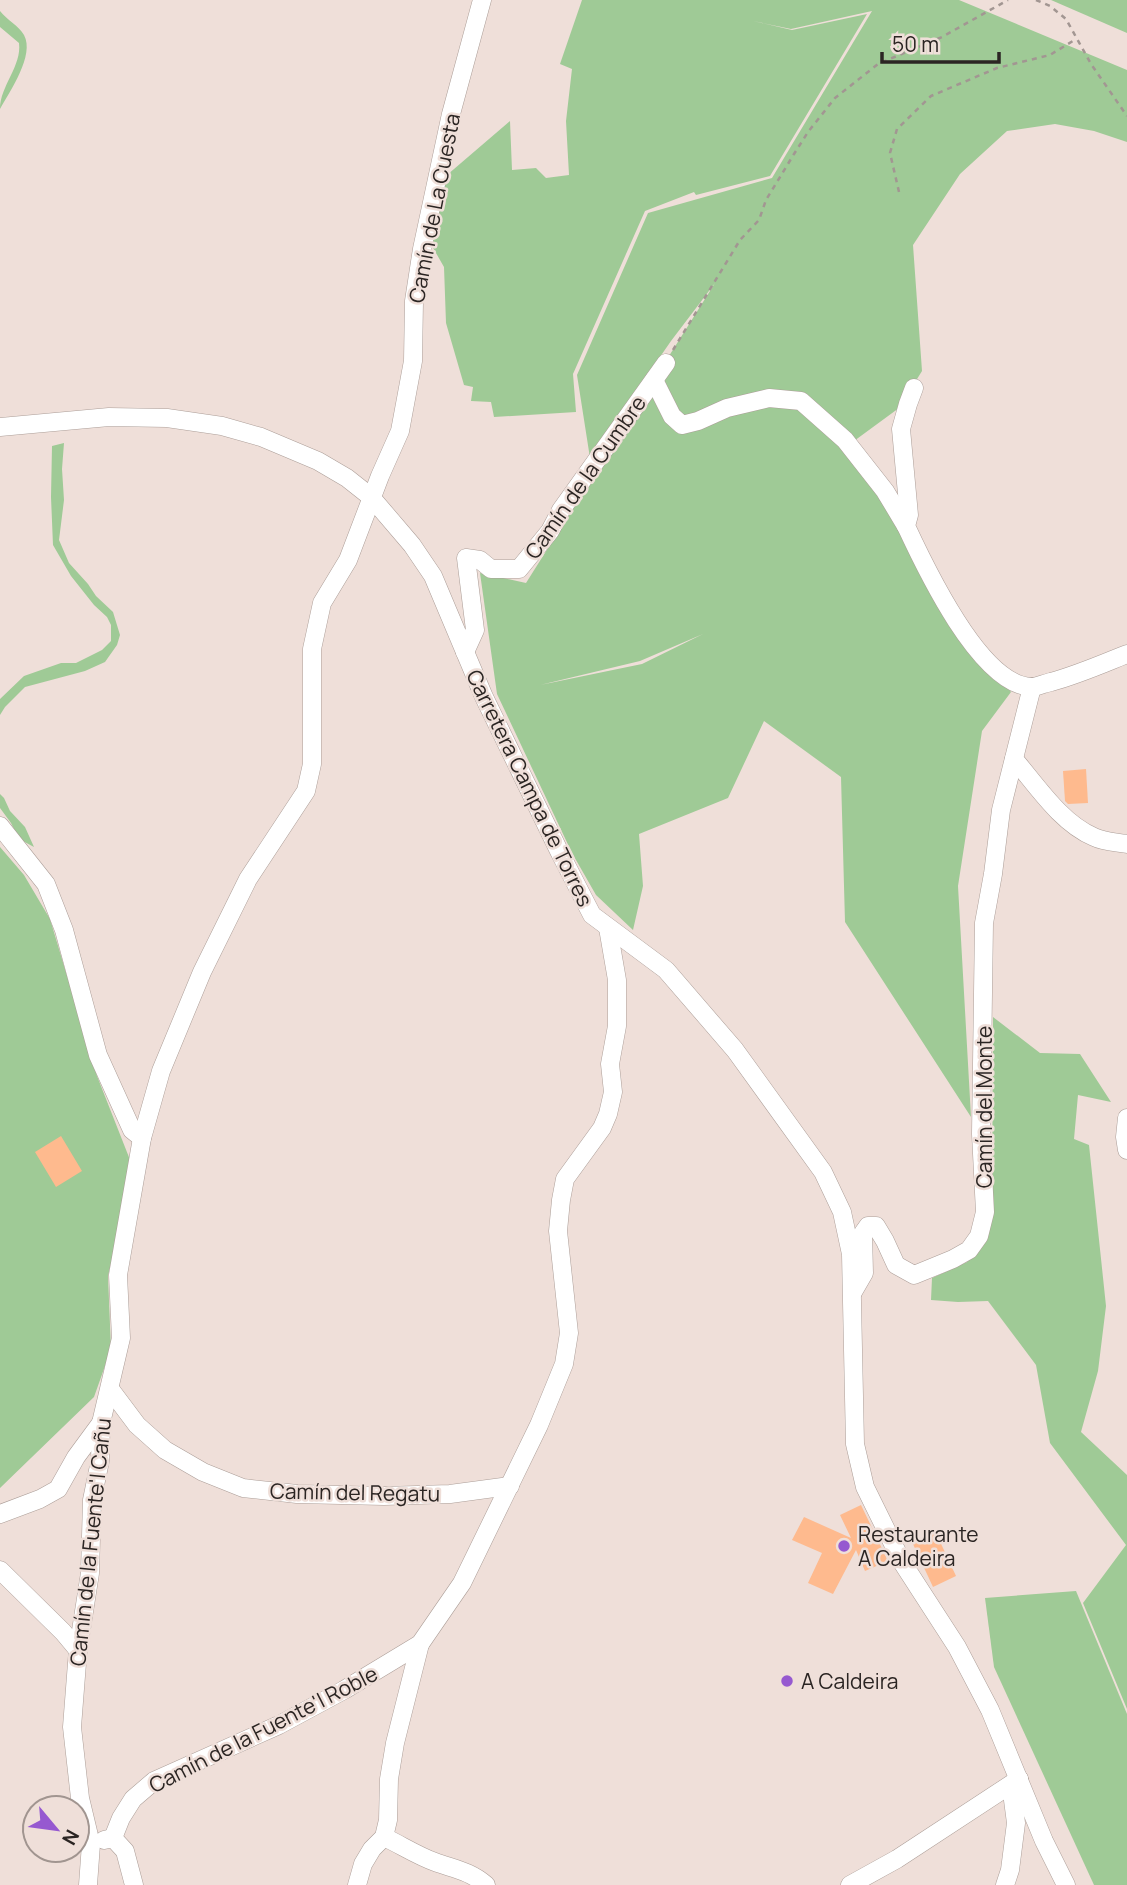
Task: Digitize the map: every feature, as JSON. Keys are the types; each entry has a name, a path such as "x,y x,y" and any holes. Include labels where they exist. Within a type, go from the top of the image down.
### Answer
{"street":[{"name":"Camín de La Cuesta","path":"371,497 400,431 413,361 414,301 422,249 451,114 482,0"},
{"name":"Camín de la Cumbre","path":"465,652 475,630 466,558 480,560 491,569 519,569 550,531 561,510 666,363"},
{"path":"654,380 672,416 682,425 727,408 769,398 801,401 845,440 885,491 965,636 989,662 1014,683 1032,687 1066,678 1127,654"},
{"path":"906,526 909,514 901,429 914,388"},
{"name":"Carretera Campa de Torres","path":"0,427 109,417 167,418 222,426 318,461 347,478 371,497 412,545 433,576 484,697 592,915 666,970 735,1050 823,1172 842,1212 851,1254 855,1444 865,1487 902,1562 957,1647 990,1710 1044,1840 1066,1885"},
{"name":"Camín de la Fuente'l Cañu","path":"80,1794 72,1727 78,1650 90,1573 92,1500 100,1461 101,1423 121,1338 118,1275 142,1138 161,1071 202,972 248,879 306,791 312,764 312,649 321,603 348,560 371,497"},
{"path":"1032,687 1014,759 1076,827 1096,839 1127,844"},
{"name":"Camín del Monte","path":"853,1293 864,1273 863,1233 868,1226 876,1226 896,1265 914,1275 969,1250 979,1236 985,1212 981,1134 984,923 1001,810 1014,759"},
{"path":"0,825 46,884 64,930 98,1055 132,1130 142,1138"},
{"name":"Camín de la Fuente'l Roble","path":"113,1838 133,1799 154,1781 279,1726 419,1644 463,1583 539,1425 564,1364 569,1333 558,1231 561,1200 565,1179 602,1128 613,1092 610,1064 617,1026 617,980 608,928"},
{"path":"1127,1118 1127,1150"},
{"name":"Camín del Regatu","path":"110,1389 137,1425 165,1450 203,1472 243,1488 297,1494 384,1496 450,1494 510,1486"},
{"path":"0,1514 58,1489 76,1457 101,1423"},
{"path":"0,1570 78,1650"},
{"path":"357,1885 363,1864 384,1837 395,1742 419,1644"},
{"path":"850,1885 897,1859 1019,1779"},
{"path":"1005,1885 1010,1870 1016,1823 1013,1800 1019,1779"},
{"path":"384,1837 434,1862 475,1875 486,1885"},
{"path":"91,1844 113,1838 125,1850 134,1885"},
{"name":"Camín de la Fuente'l Cañu","path":"88,1885 90,1864"}],"path":[{"path":"666,363 740,240 759,220 766,200 808,132 835,98 878,64 942,37 1008,0"},
{"path":"1036,0 1050,6 1066,19 1091,64 1127,116"},
{"path":"899,192 890,153 897,129 931,96 997,68 1050,55 1076,38"}],"green space":[{"path":"582,0 959,0 1127,70 1127,142 1094,131 1055,124 1007,131 960,174 913,245 922,371 899,408 854,441 949,609 1011,692 982,731 958,886 971,1117 845,922 841,777 764,721 728,798 639,834 643,886 633,930 596,895 572,853 497,694 480,573 526,583 715,283 590,458 577,375 648,213 772,178 872,11 791,29 753,21 792,30 867,14 770,176 696,195 694,192 645,211 573,374 576,412 494,417 491,402 471,401 473,387 464,385 446,323 444,267 432,246 447,175 510,121 512,170 536,168 546,178 569,175 566,121 572,69 560,64","holes":["703,634 642,664 540,685 640,661"]},
{"path":"1051,0 1127,0 1127,33"},
{"path":"0,11 22,32 27,43 20,73 0,109 3,92 17,60 19,43 0,27"},
{"path":"64,443 64,500 59,540 69,563 113,612 120,635 117,645 105,662 85,671 25,687 0,715 0,699 24,676 61,663 76,663 102,650 111,641 111,625 107,617 71,576 53,545 52,446"},
{"path":"0,794 10,811 25,827 34,847 19,839 0,808"},
{"path":"0,847 24,875 50,919 97,1076 134,1170 108,1276 111,1349 94,1397 0,1488"},
{"path":"993,1017 1040,1053 1080,1054 1111,1102 1078,1095 1074,1139 1089,1145 1106,1306 1098,1371 1081,1432 1127,1475 1127,1709 1083,1603 1126,1545 1050,1443 1036,1365 988,1301 931,1300 932,1278 967,1262 992,1217"},
{"path":"1076,1591 1127,1714 1127,1885 1094,1885 994,1667 985,1598"}],"building":[{"path":"1086,769 1088,803 1068,804 1065,801 1063,771"},
{"path":"61,1136 82,1171 56,1187 35,1152"},
{"name":"Restaurante A Caldeira","path":"861,1505 888,1561 865,1571 856,1550 833,1594 808,1583 822,1553 792,1540 804,1517 851,1538 840,1515"},
{"path":"936,1533 956,1576 933,1587 913,1544"}],"place":[{"name":"Restaurante A Caldeira","path":"844,1546"},
{"name":"A Caldeira","path":"787,1681"}]}
